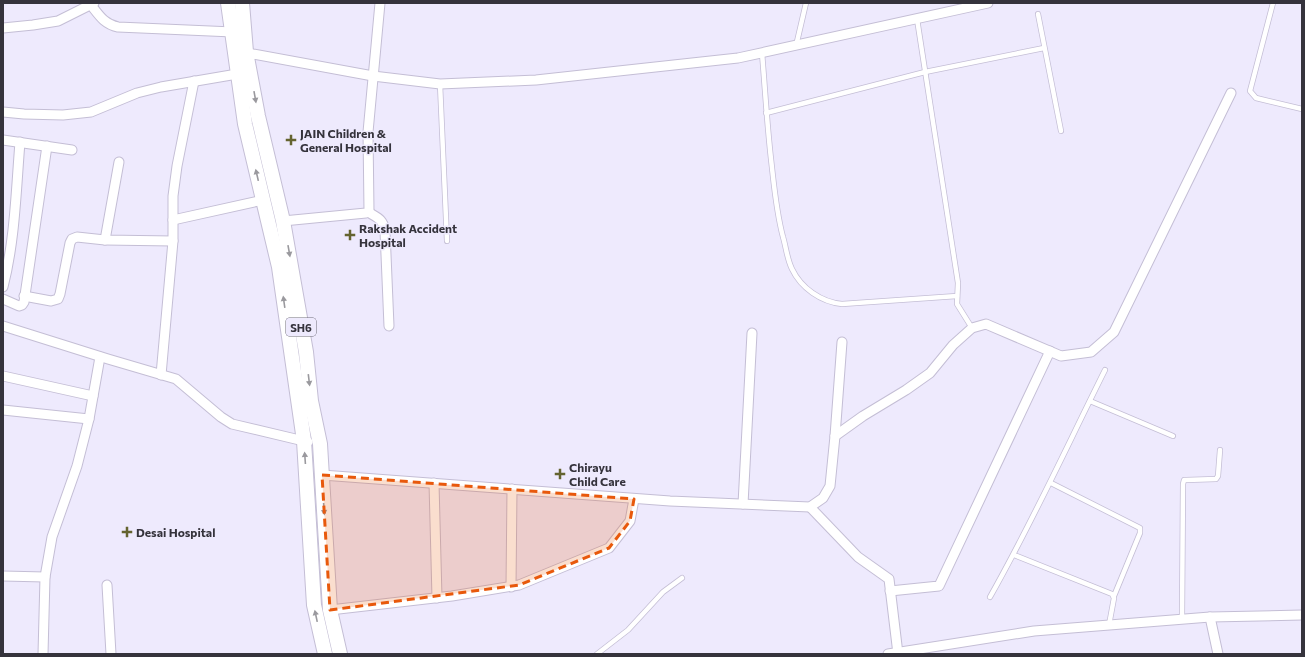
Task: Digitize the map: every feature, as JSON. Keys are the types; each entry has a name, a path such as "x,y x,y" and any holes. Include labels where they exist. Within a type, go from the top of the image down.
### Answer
{"main road":[{"name":"SH6","path":"228,3 233,32 258,116 283,221 304,345 311,401 320,444 330,610 340,654"},
{"name":"SH6","path":"240,52 242,3"},
{"name":"SH6","path":"244,73 245,124 279,267 304,441 314,605 325,654"}],"street":[{"path":"368,212 368,132 380,3"},
{"path":"240,52 373,76 440,84 536,80 738,58 988,3"},
{"path":"3,28 58,21 93,4 102,19 110,25 118,27 233,32"},
{"path":"3,112 63,116 91,112 137,93 194,81 244,73"},
{"path":"161,375 173,241 173,196 177,166 194,81"},
{"path":"835,436 930,373 953,345 972,328 986,324 1061,356 1090,352 1114,332 1231,93"},
{"path":"3,140 72,150"},
{"path":"3,287 12,244 20,142"},
{"path":"3,300 19,306 22,305 47,146"},
{"path":"105,240 119,162"},
{"path":"173,220 263,200"},
{"path":"283,221 368,212 384,223 389,326"},
{"path":"24,296 51,301 58,299 70,243 72,239 77,237 105,240 173,241"},
{"path":"3,326 100,357 176,379 221,417 232,424 320,444"},
{"path":"742,504 752,333"},
{"path":"322,475 634,498 810,507 823,498 830,486 842,342"},
{"path":"890,591 939,586 1050,351"},
{"path":"43,654 45,577 52,537 77,466 90,419 100,357"},
{"path":"3,376 93,396"},
{"path":"3,410 90,419"},
{"path":"434,483 437,598"},
{"path":"511,587 512,489"},
{"path":"330,610 437,598 519,585 609,548 630,521 634,498"},
{"path":"810,507 858,557 889,579 894,654 1034,631 1210,617 1302,614"},
{"path":"3,576 45,577"},
{"path":"107,585 111,654"},
{"path":"1210,617 1218,654"}],"lane":[{"path":"796,46 806,3"},
{"path":"1273,3 1250,91 1256,98 1302,109"},
{"path":"1038,14 1061,131"},
{"path":"916,19 958,283 957,304 972,328"},
{"path":"766,113 925,72 1044,48"},
{"path":"762,53 766,113 779,222 790,263 798,278 805,286 826,301 842,304 957,296"},
{"path":"440,84 447,241"},
{"path":"990,597 1014,555 1051,483 1105,370"},
{"path":"1090,400 1173,436"},
{"path":"1182,619 1182,484 1186,480 1216,479 1218,476 1220,450"},
{"path":"1051,483 1140,528 1140,533 1114,596 1110,625"},
{"path":"1014,555 1110,593 1114,596"},
{"path":"597,654 628,630 663,592 682,578"}],"highlighted area":[{"path":"322,475 634,499 630,521 609,548 519,585 330,610"}],"place":[{"name":"JAIN Children & General Hospital","path":"291,140"},
{"name":"Rakshak Accident Hospital","path":"350,235"},
{"name":"Chirayu Child Care","path":"560,474"},
{"name":"Desai Hospital","path":"127,532"}]}
